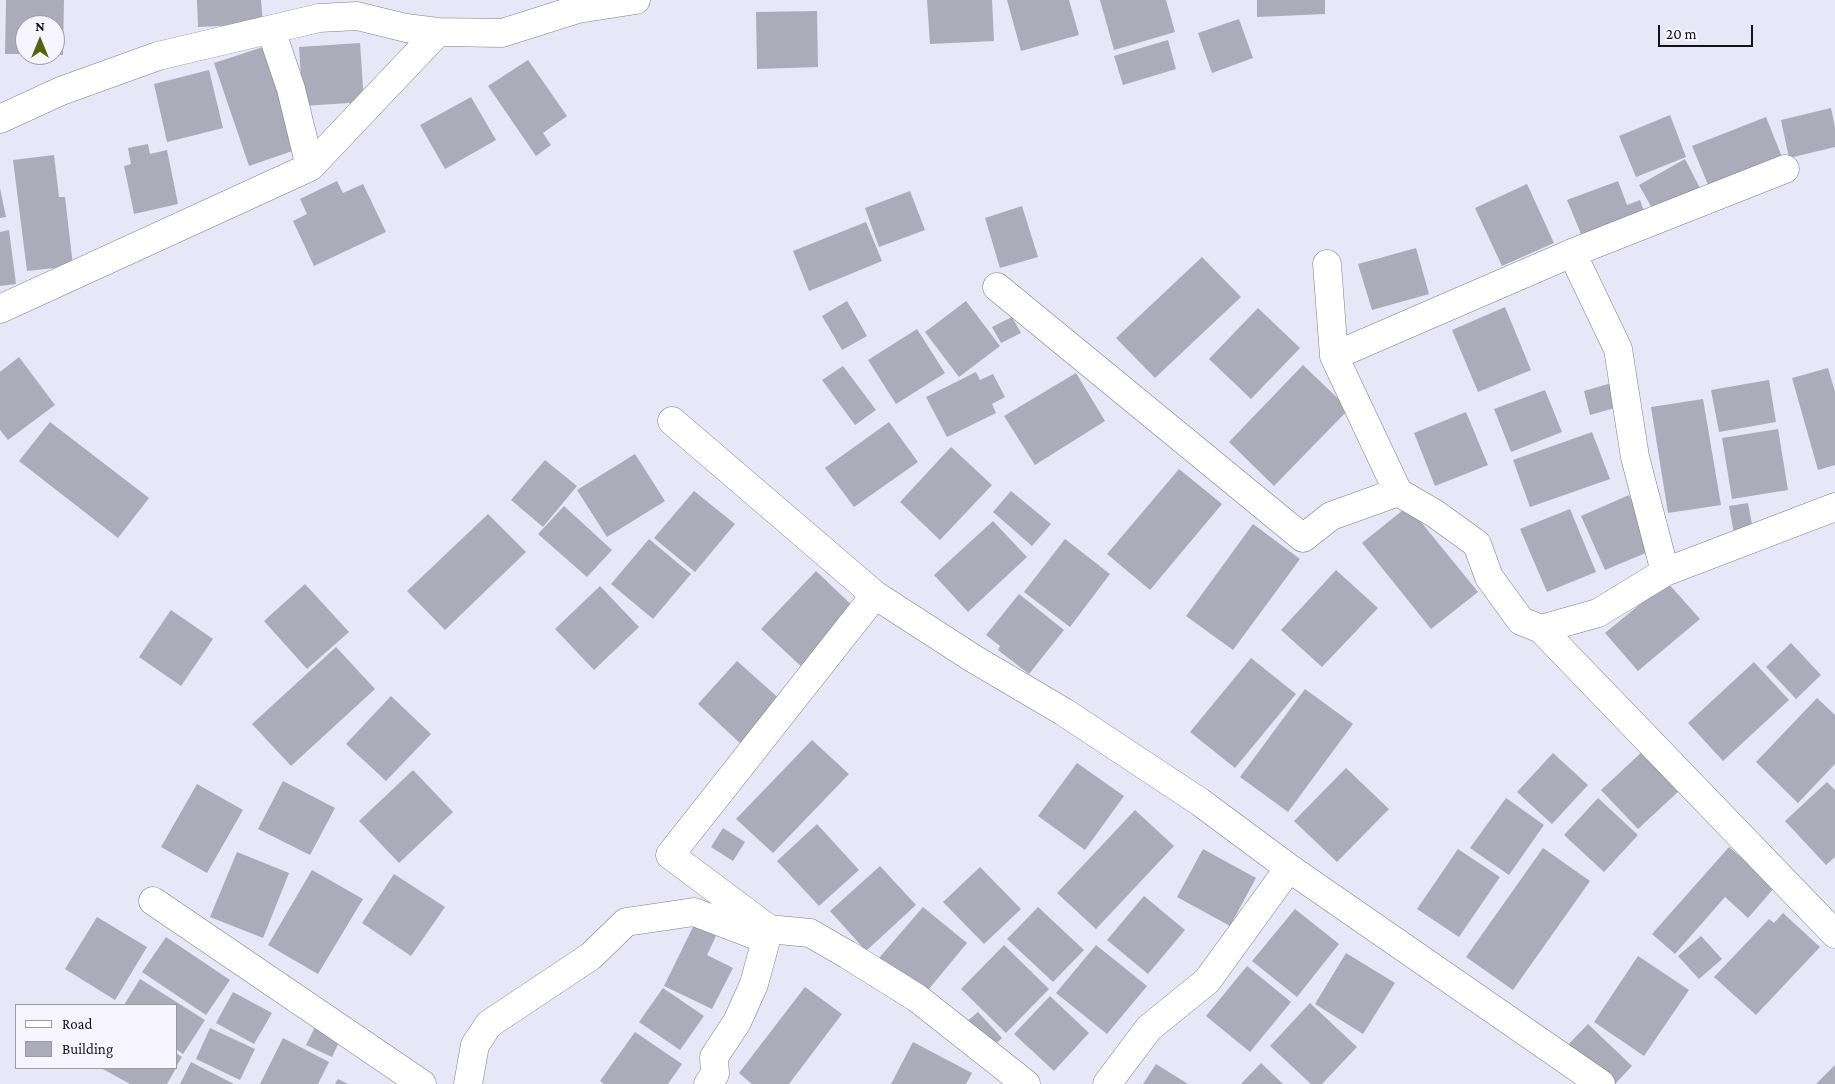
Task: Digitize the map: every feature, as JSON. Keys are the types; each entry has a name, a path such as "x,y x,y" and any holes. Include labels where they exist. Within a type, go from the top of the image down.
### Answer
{"street":[{"path":"0,119 61,91 158,56 319,18 357,16 406,28 438,32 502,33 578,9 636,0"},
{"path":"272,30 291,89 310,167"},
{"path":"0,309 310,167 438,32"},
{"path":"1334,356 1572,253 1785,169"},
{"path":"1572,253 1618,349 1635,457 1665,572"},
{"path":"1327,264 1334,356 1398,492 1434,513 1477,544 1489,577 1522,621 1541,629 1835,934"},
{"path":"996,287 1302,538 1331,516 1398,492"},
{"path":"672,421 875,595 974,660 1064,712 1200,802 1289,868 1601,1084"},
{"path":"1541,629 1598,613 1665,572 1835,507"},
{"path":"767,934 670,855 875,595"},
{"path":"1107,1084 1149,1028 1207,981 1289,868"},
{"path":"153,901 422,1084"},
{"path":"468,1084 475,1045 489,1024 591,956 626,922 694,912 767,934 810,933 917,998 1026,1084"},
{"path":"708,1084 715,1074 714,1057 738,1022 754,984 767,934"}],"building":[{"path":"6,0 64,0 64,15 15,15 15,54 5,54"},
{"path":"197,0 261,0 263,24 198,27"},
{"path":"927,0 992,0 994,41 930,44"},
{"path":"1007,0 1069,0 1079,35 1021,51"},
{"path":"1100,0 1166,0 1175,32 1114,50"},
{"path":"1257,0 1325,0 1325,14 1257,17"},
{"path":"817,11 818,67 757,69 756,12"},
{"path":"1239,19 1253,58 1212,73 1198,33"},
{"path":"1168,40 1176,69 1123,85 1114,56"},
{"path":"360,43 364,102 303,106 299,47"},
{"path":"263,47 298,149 249,166 214,63"},
{"path":"528,60 567,116 543,133 551,145 536,156 488,86"},
{"path":"209,70 223,128 167,142 154,84"},
{"path":"471,97 496,140 445,169 420,125"},
{"path":"1831,108 1835,127 1835,147 1789,158 1781,120"},
{"path":"1670,115 1686,157 1636,177 1619,136"},
{"path":"1766,117 1784,162 1711,192 1692,146"},
{"path":"148,144 150,154 167,150 178,204 134,214 124,166 131,164 128,148"},
{"path":"54,155 59,197 65,197 73,266 27,271 13,160"},
{"path":"1685,159 1703,194 1658,219 1639,185"},
{"path":"337,181 343,193 363,184 386,232 314,266 293,221 307,214 300,199"},
{"path":"1618,181 1627,205 1640,200 1646,217 1584,241 1567,200"},
{"path":"1527,184 1554,243 1502,266 1475,208"},
{"path":"0,188 6,217 0,218"},
{"path":"910,191 925,230 879,247 865,208"},
{"path":"1022,206 1038,257 1000,268 985,218"},
{"path":"866,222 882,261 809,291 793,251"},
{"path":"9,230 16,284 0,286 0,232"},
{"path":"1416,248 1429,294 1372,310 1358,264"},
{"path":"1202,257 1241,297 1155,378 1116,338"},
{"path":"847,301 867,336 842,350 822,316"},
{"path":"966,301 1000,346 959,377 925,332"},
{"path":"1505,307 1531,370 1478,392 1452,330"},
{"path":"1258,308 1300,348 1251,399 1209,359"},
{"path":"1012,317 1021,333 1001,343 992,327"},
{"path":"917,329 945,373 896,404 868,360"},
{"path":"19,357 55,405 8,440 0,430 0,372"},
{"path":"1303,365 1349,409 1274,486 1229,442"},
{"path":"843,366 876,410 855,425 822,380"},
{"path":"1828,368 1835,392 1835,465 1818,470 1792,378"},
{"path":"976,372 980,380 993,374 1005,397 992,404 996,413 947,437 926,397"},
{"path":"1076,373 1105,421 1035,465 1004,416"},
{"path":"1769,380 1776,422 1719,432 1711,390"},
{"path":"1615,382 1622,406 1590,415 1584,391"},
{"path":"1545,390 1562,432 1511,452 1494,409"},
{"path":"1703,399 1721,505 1668,513 1651,407"},
{"path":"1466,412 1488,465 1435,486 1414,433"},
{"path":"50,422 149,498 118,538 19,461"},
{"path":"889,422 918,462 854,507 825,468"},
{"path":"1778,429 1788,490 1732,499 1722,438"},
{"path":"1592,432 1610,479 1530,507 1513,460"},
{"path":"951,447 992,485 940,540 900,502"},
{"path":"635,454 665,501 607,537 577,490"},
{"path":"545,460 577,486 543,527 511,500"},
{"path":"1179,469 1222,504 1150,590 1107,554"},
{"path":"694,491 735,524 695,572 654,538"},
{"path":"1011,491 1051,524 1032,546 993,512"},
{"path":"1629,495 1653,550 1605,570 1581,516"},
{"path":"1748,503 1753,530 1734,534 1729,506"},
{"path":"564,506 612,550 587,577 538,534"},
{"path":"1408,506 1478,592 1431,629 1362,543"},
{"path":"1570,509 1596,572 1547,592 1520,529"},
{"path":"488,514 526,552 445,630 407,591"},
{"path":"993,521 1027,557 968,612 934,575"},
{"path":"1253,524 1300,559 1233,650 1186,616"},
{"path":"649,539 691,574 653,619 611,584"},
{"path":"1065,539 1110,574 1070,627 1024,592"},
{"path":"1336,570 1378,608 1322,667 1281,630"},
{"path":"816,571 859,612 804,669 761,629"},
{"path":"1667,582 1700,619 1638,671 1605,633"},
{"path":"305,584 349,632 307,669 264,621"},
{"path":"600,586 639,627 594,670 555,629"},
{"path":"1019,594 1064,630 1029,674 998,650 1000,646 986,635"},
{"path":"171,610 213,639 181,686 139,657"},
{"path":"1791,643 1821,675 1796,699 1766,667"},
{"path":"336,647 375,689 291,766 252,724"},
{"path":"1251,658 1296,694 1235,768 1190,732"},
{"path":"737,661 782,701 742,745 698,704"},
{"path":"1754,662 1789,700 1723,761 1688,723"},
{"path":"1305,689 1353,724 1288,812 1240,777"},
{"path":"391,696 431,734 386,781 346,744"},
{"path":"1817,698 1835,715 1835,764 1798,803 1756,762"},
{"path":"812,740 849,774 773,853 736,819"},
{"path":"1644,750 1680,790 1638,829 1601,790"},
{"path":"1553,753 1588,785 1552,824 1517,792"},
{"path":"1077,763 1124,796 1085,850 1038,816"},
{"path":"1346,768 1389,809 1337,862 1294,821"},
{"path":"413,770 453,812 399,863 359,821"},
{"path":"283,781 335,808 310,855 258,829"},
{"path":"1827,782 1835,790 1835,857 1826,865 1785,821"},
{"path":"197,784 243,810 207,873 161,847"},
{"path":"1506,798 1544,825 1509,875 1470,848"},
{"path":"1598,798 1638,835 1604,872 1564,835"},
{"path":"1135,810 1174,846 1096,929 1057,893"},
{"path":"817,824 859,870 819,906 777,861"},
{"path":"723,828 745,842 733,861 711,847"},
{"path":"1729,847 1775,887 1748,918 1725,897 1675,954 1652,934"},
{"path":"1543,848 1590,881 1513,990 1466,957"},
{"path":"1203,849 1256,878 1230,926 1177,897"},
{"path":"1458,849 1500,877 1459,937 1417,909"},
{"path":"237,852 289,873 263,938 210,917"},
{"path":"880,866 916,905 866,951 830,911"},
{"path":"980,867 1021,909 984,944 943,902"},
{"path":"312,870 363,899 318,974 268,945"},
{"path":"394,874 445,907 411,956 362,923"},
{"path":"1144,896 1185,930 1148,974 1107,940"},
{"path":"923,907 967,943 924,995 879,958"},
{"path":"1038,907 1084,950 1053,982 1007,939"},
{"path":"1295,909 1339,944 1297,997 1252,961"},
{"path":"1783,913 1820,947 1756,1015 1714,977 1769,919 1774,923"},
{"path":"97,917 147,947 115,1000 65,969"},
{"path":"694,925 716,936 707,955 733,968 712,1009 664,986"},
{"path":"1701,936 1722,959 1699,979 1678,956"},
{"path":"166,937 230,980 206,1015 142,972"},
{"path":"1004,945 1049,989 1006,1033 961,989"},
{"path":"1096,945 1147,986 1107,1034 1056,993"},
{"path":"1346,953 1395,983 1363,1034 1315,1004"},
{"path":"1638,956 1689,990 1644,1056 1594,1022"},
{"path":"1247,966 1291,1002 1250,1052 1206,1016"},
{"path":"140,979 205,1020 183,1054 178,1050 178,1004 125,1004"},
{"path":"805,987 842,1014 789,1084 752,1084 739,1073"},
{"path":"663,988 704,1016 680,1050 639,1022"},
{"path":"233,992 272,1013 254,1044 216,1023"},
{"path":"1050,996 1089,1033 1054,1071 1014,1034"},
{"path":"1310,1003 1357,1047 1322,1084 1311,1084 1270,1046"},
{"path":"978,1012 1002,1038 989,1050 965,1023"},
{"path":"317,1023 342,1036 332,1057 306,1045"},
{"path":"1588,1024 1632,1066 1615,1084 1606,1084 1567,1046"},
{"path":"210,1028 255,1049 240,1080 196,1059"},
{"path":"635,1032 682,1064 668,1084 604,1084 600,1081"},
{"path":"283,1038 329,1062 318,1084 260,1084"},
{"path":"913,1042 972,1073 966,1084 891,1084"},
{"path":"178,1054 182,1057 178,1064"},
{"path":"191,1062 234,1084 180,1084"},
{"path":"1261,1063 1283,1084 1241,1084"},
{"path":"1156,1064 1188,1084 1143,1084"},
{"path":"1835,1065 1835,1084 1816,1084"},
{"path":"103,1069 175,1069 167,1084 130,1084"},
{"path":"338,1079 348,1084 335,1084"}]}
